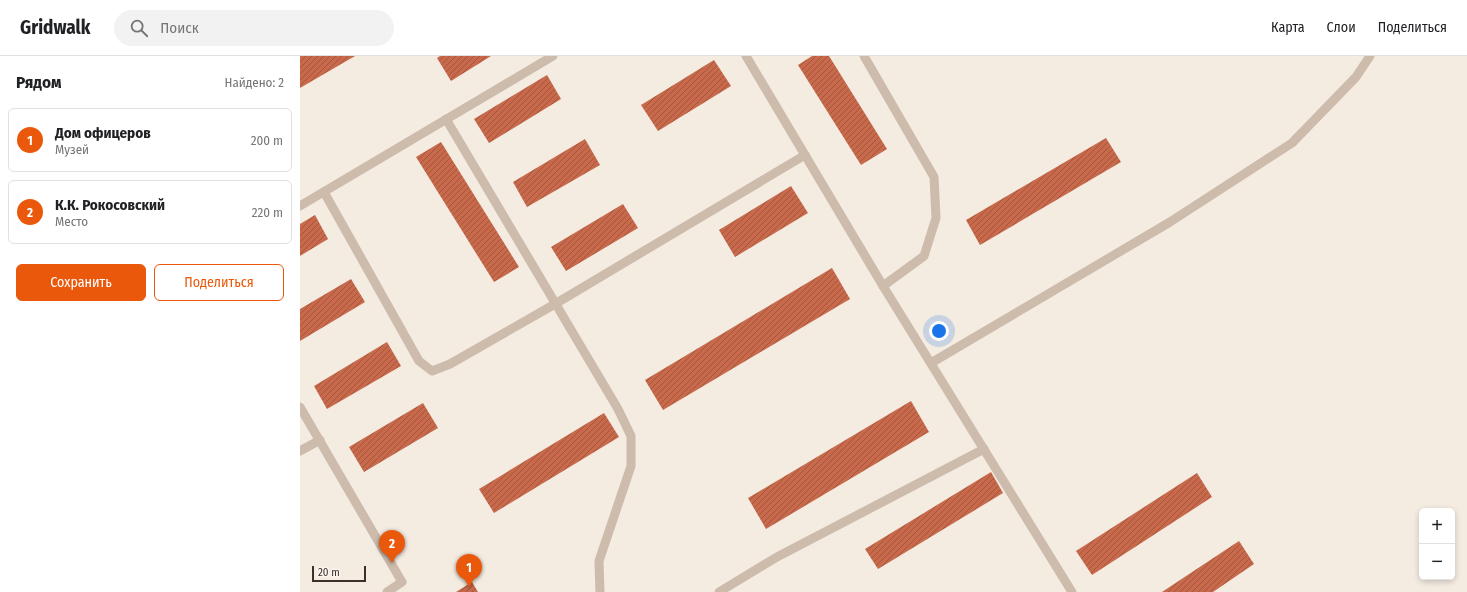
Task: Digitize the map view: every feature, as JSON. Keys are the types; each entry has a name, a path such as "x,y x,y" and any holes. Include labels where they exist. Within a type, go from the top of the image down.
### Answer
{"lane":[{"path":"300,206 553,56"},
{"path":"746,56 883,286 1072,592"},
{"path":"864,56 934,177 936,218 924,256 883,286"},
{"path":"931,363 1170,222 1292,144 1356,78 1370,56"},
{"path":"446,119 618,409 631,436 631,466 599,561 600,592"},
{"path":"324,192 419,361 432,370 450,364 555,304 805,155"},
{"path":"300,407 402,582 387,592"},
{"path":"300,451 320,440"},
{"path":"719,592 777,557 984,449"}],"building":[{"path":"300,56 355,56 300,88"},
{"path":"440,56 491,56 451,81 437,58"},
{"path":"812,56 829,56 887,149 861,165 798,65"},
{"path":"714,60 731,86 658,131 641,105"},
{"path":"547,75 561,99 489,143 474,119"},
{"path":"1106,138 1121,162 980,245 966,220"},
{"path":"585,139 600,165 527,207 513,182"},
{"path":"441,142 519,267 494,282 416,157"},
{"path":"791,186 808,213 735,257 719,230"},
{"path":"623,204 638,228 566,271 551,247"},
{"path":"315,215 328,239 300,256 300,224"},
{"path":"832,268 850,299 663,410 645,380"},
{"path":"351,279 365,302 300,341 300,309"},
{"path":"387,342 401,366 327,409 314,386"},
{"path":"911,401 929,432 766,529 748,498"},
{"path":"423,403 438,428 364,472 349,447"},
{"path":"604,413 619,437 494,513 479,489"},
{"path":"991,472 1003,493 878,569 865,549"},
{"path":"1197,473 1212,497 1092,575 1076,551"},
{"path":"1239,541 1254,564 1213,592 1162,592"},
{"path":"472,582 478,592 456,592"}],"place":[{"name":"К.К. Рокосовский","path":"392,563"},
{"name":"Дом офицеров","path":"469,587"}]}
